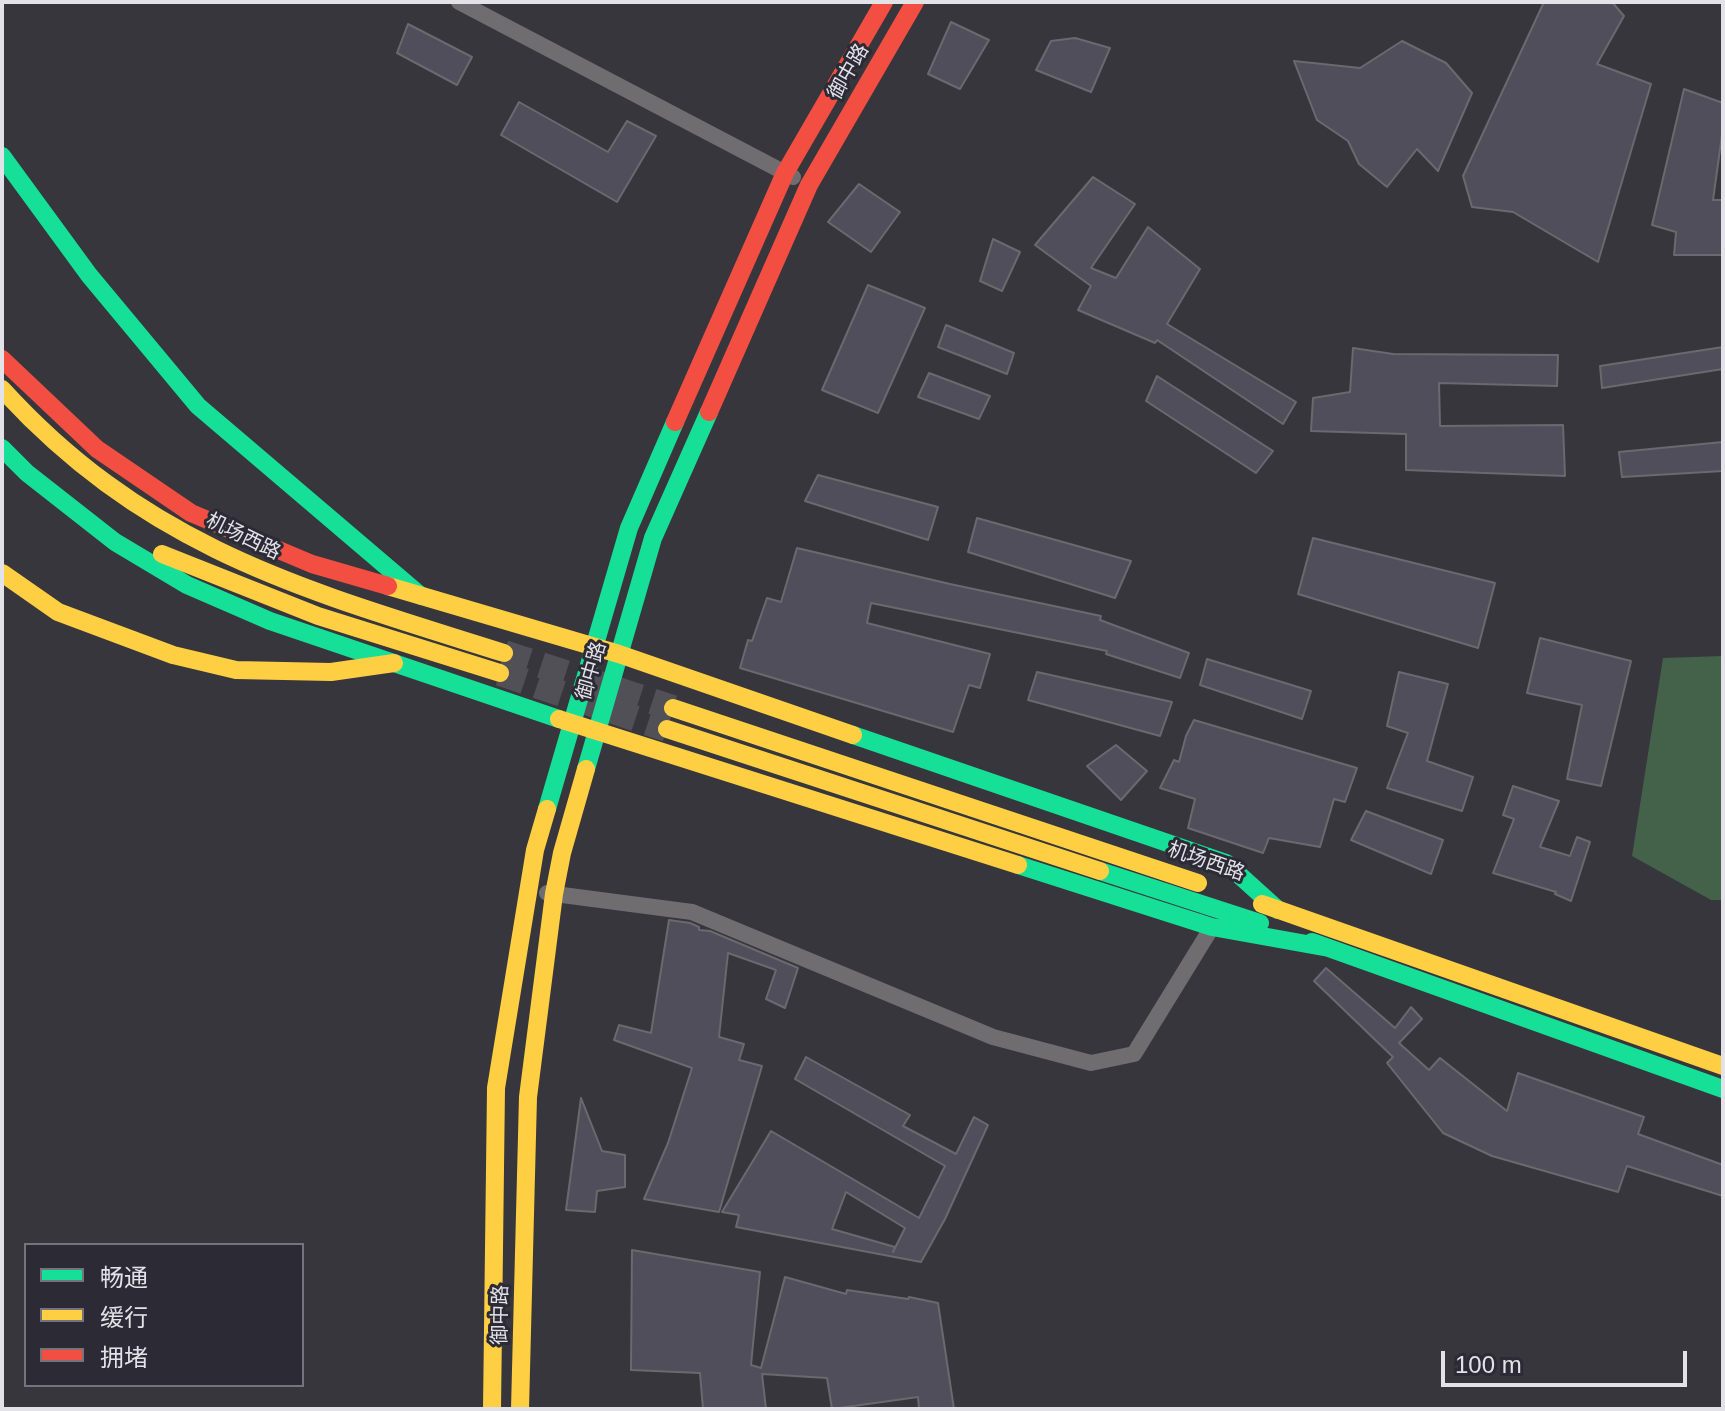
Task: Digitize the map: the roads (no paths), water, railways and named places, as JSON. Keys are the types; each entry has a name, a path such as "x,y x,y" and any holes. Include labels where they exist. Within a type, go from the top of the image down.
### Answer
{"main road":[{"name":"御中路","path":"492,1409 496,1088 535,850 629,528 785,173 884,2"},
{"name":"御中路","path":"520,1409 528,1097 562,853 653,538 809,185 915,2"},
{"path":"2,156 89,275 198,406 421,596"},
{"path":"2,359 97,449 191,513 312,564 595,646 1226,863 1278,910"},
{"name":"机场西路","path":"2,389 76,464 151,514 212,548 290,584 504,653"},
{"path":"2,429 90,506 166,557 318,616 500,673"},
{"path":"2,448 27,473 115,542 187,585 270,621 572,724 1212,927 1329,948"},
{"path":"2,573 58,612 173,655 236,670 331,672 394,663"},
{"name":"机场西路","path":"673,708 1226,892 1723,1066"},
{"path":"667,729 1221,909 1723,1089"}],"street":[{"path":"459,2 809,185"},
{"path":"529,892 692,912 993,1037 1091,1063 1134,1054 1212,927"}],"tunnel":[{"path":"504,653 673,708"},
{"path":"500,673 667,729"}]}
